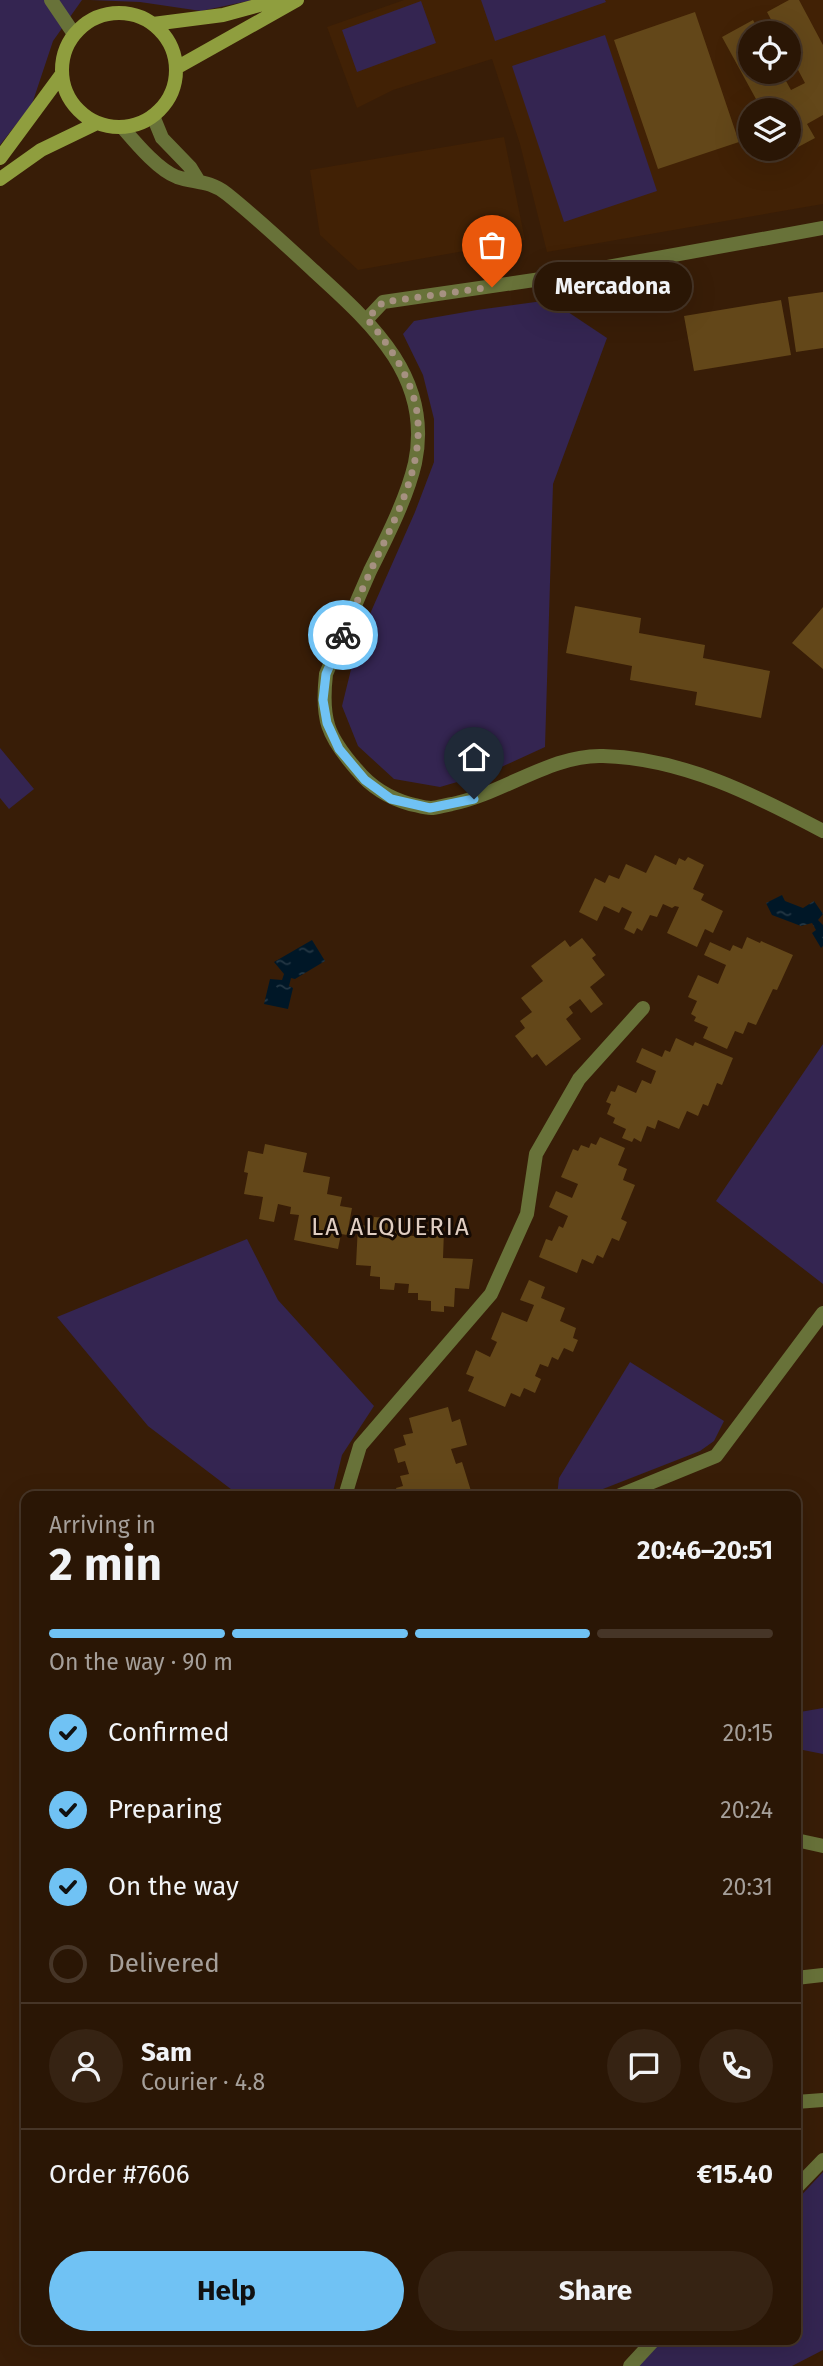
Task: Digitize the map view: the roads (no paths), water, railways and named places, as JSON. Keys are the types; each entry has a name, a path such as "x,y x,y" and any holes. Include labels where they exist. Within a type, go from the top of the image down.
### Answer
{"main road":[{"path":"153,24 223,15 278,0"},
{"path":"176,68 297,0"},
{"path":"111,14 137,16 153,24 165,36 173,51 176,68 174,86 166,103 153,116 139,124 122,127 97,123 84,115 65,89 62,74 67,46 74,34 87,22 111,14"},
{"path":"0,158 62,74"},
{"path":"0,179 41,150 97,123"}],"street":[{"path":"51,0 74,34"},
{"path":"153,116 162,138 190,167 198,180"},
{"path":"122,127 177,177 198,180 219,188 230,196 367,319 396,358 415,402 415,464 394,521 326,674 323,700 327,723 339,749 365,780 391,799 430,808 474,799 577,758 631,758 680,768 760,798 823,831"},
{"path":"367,319 383,302 541,279 823,228"},
{"path":"346,1491 360,1446 491,1294 527,1214 536,1154 579,1079 643,1008"},
{"path":"630,1491 716,1456 823,1313"},
{"path":"801,1841 823,1846"},
{"path":"801,1977 823,1975"},
{"path":"801,2102 823,2100"},
{"path":"801,2184 823,2160"},
{"path":"630,2366 649,2345"}],"water":[{"path":"782,895 785,901 803,908 814,901 823,914 818,920 823,925 821,948 812,933 816,930 812,923 801,926 772,915 766,903"},
{"path":"312,940 325,961 295,979 291,978 289,986 293,988 288,1009 264,1004 270,979 282,980 284,974 274,962"}],"place":[{"name":"Mercadona","path":"492,287"}],"district":[{"name":"LA ALQUERIA","path":"391,1227"}]}
